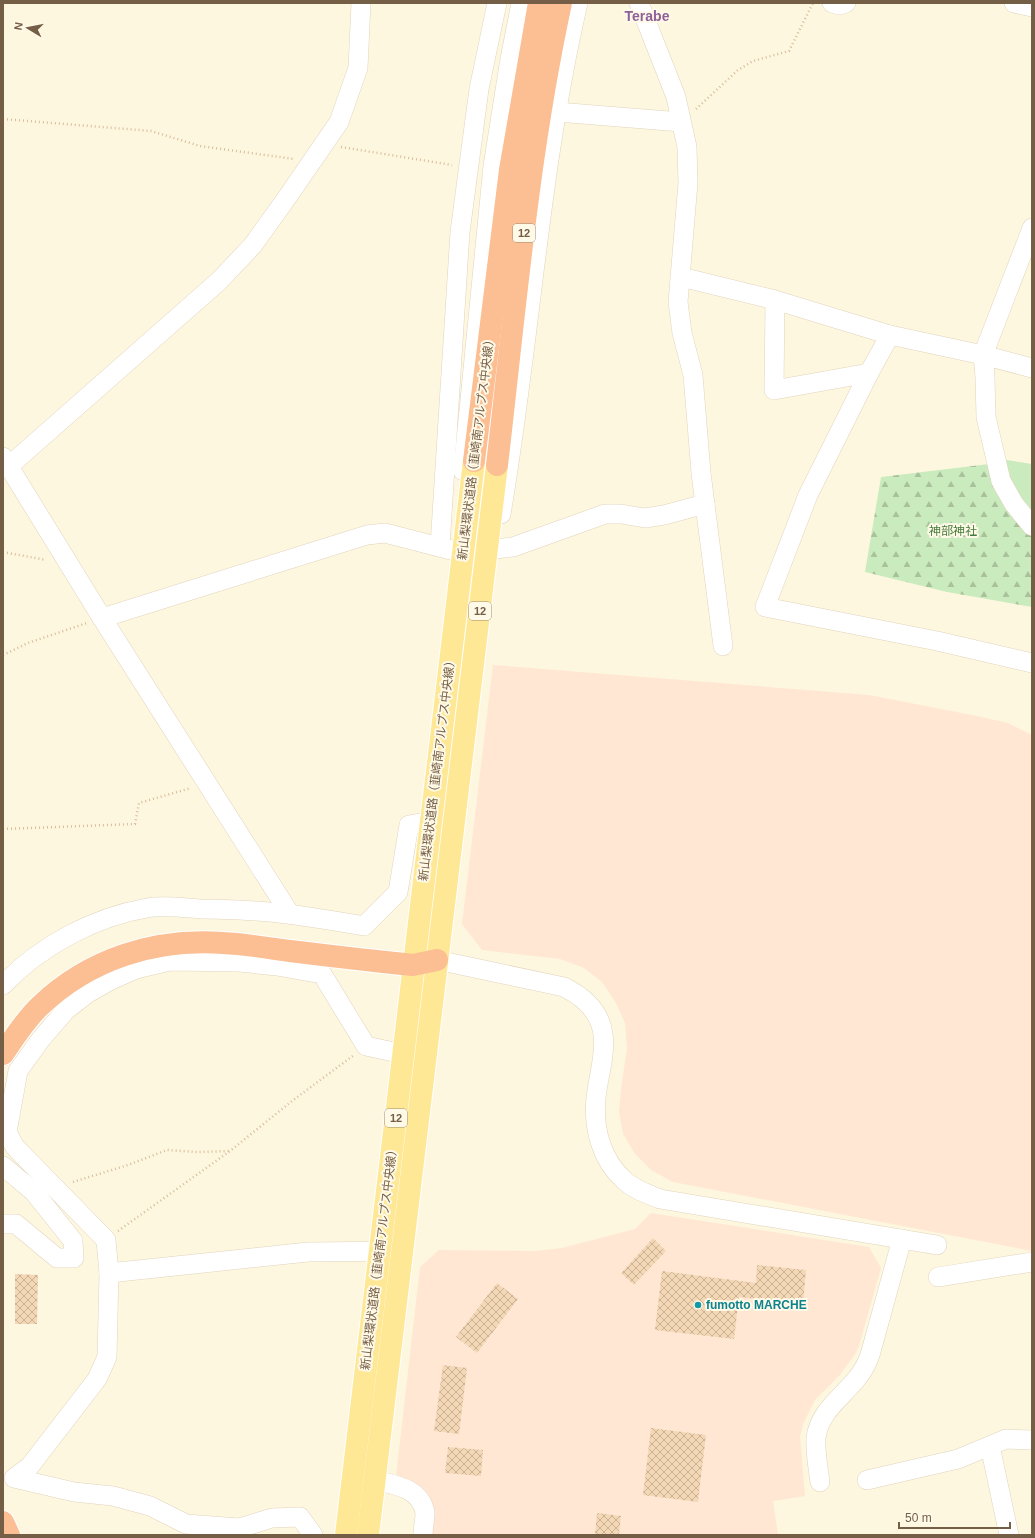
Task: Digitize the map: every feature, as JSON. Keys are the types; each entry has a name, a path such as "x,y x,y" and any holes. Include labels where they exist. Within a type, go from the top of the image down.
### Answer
{"highway":[{"name":"新山梨環状道路（韮崎南アルプス中央線）","path":"474,461 510,170 539,3"},
{"name":"新山梨環状道路（韮崎南アルプス中央線）","path":"497,465 531,174 545,85 562,3"},
{"path":"3,1031 26,1001 46,983 71,964 94,952 120,942 147,935 181,930 224,929 414,958"},
{"path":"3,1054 17,1032 39,1007 64,985 99,964 120,955 151,947 186,943 222,942 437,960"},
{"path":"3,1522 8,1535"}],"main road":[{"name":"新山梨環状道路（韮崎南アルプス中央線）","path":"346,1535 474,461"},
{"name":"新山梨環状道路（韮崎南アルプス中央線）","path":"368,1535 497,465"}],"street":[{"path":"290,914 7,468 219,281 253,245 339,122 358,68 361,3"},
{"path":"445,700 460,232 479,89 496,3"},
{"path":"449,549 463,459 493,166 510,59 521,3"},
{"path":"462,757 510,458 544,196 557,112 578,3"},
{"path":"639,3 676,97 687,147 688,183 678,302 682,334 692,375 705,504 723,646"},
{"path":"832,3 846,3"},
{"path":"1014,3 1032,7"},
{"path":"557,112 681,122"},
{"path":"1032,228 983,355 986,417 1001,481 1014,504 1032,526"},
{"path":"681,277 775,300 890,335 983,355 1032,368"},
{"path":"775,300 774,390 869,373"},
{"path":"890,335 869,373 808,495 765,607 937,640 1032,663"},
{"path":"495,548 513,547 605,514 621,514 645,518 664,515 705,504"},
{"path":"102,618 367,535 385,533 449,549"},
{"path":"3,985 19,969 45,950 78,932 116,915 149,908 257,911 290,914 364,926 398,892 408,824 431,821"},
{"path":"437,960 564,987 579,995 590,1006 598,1019 603,1034 603,1054 596,1098 595,1115 597,1133 602,1150 611,1166 625,1181 640,1191 660,1199 938,1245"},
{"path":"313,1535 300,1516 272,1518 239,1528 186,1524 150,1506 113,1496 74,1492 10,1479 30,1466 98,1379 107,1358 109,1273 106,1240 15,1147 7,1144 7,1132 18,1071 41,1039 66,1010 88,993 111,980 136,969 170,961 206,961 277,966 322,974 366,1046 403,1054"},
{"path":"3,1166 34,1192 73,1241 74,1258 57,1258 16,1224 3,1224"},
{"path":"820,1482 816,1450 816,1438 819,1426 832,1405 852,1384 865,1366 870,1356 902,1239"},
{"path":"109,1273 308,1252 403,1251"},
{"path":"938,1277 1032,1262"},
{"path":"867,1480 958,1459 1006,1439 1032,1440"},
{"path":"990,1446 1009,1535"},
{"path":"375,1480 401,1486 413,1492 421,1501 425,1513 423,1535"}],"path":[{"path":"681,122 738,70 753,61 789,51 813,3"},
{"path":"3,119 151,131 200,146 312,161"},
{"path":"324,144 469,167"},
{"path":"3,552 68,564"},
{"path":"3,654 102,618"},
{"path":"3,829 135,824 139,803 207,784"},
{"path":"106,1240 230,1151 292,1101 366,1046"},
{"path":"55,1187 128,1165 167,1150 198,1152 230,1151"}],"shaded area":[{"path":"493,665 869,695 1008,723 1032,735 1032,1251 673,1182 651,1170 635,1154 623,1134 619,1112 627,1048 625,1023 616,1003 602,982 584,968 560,959 482,950 462,924"},
{"path":"651,1213 869,1247 881,1268 859,1346 854,1356 839,1376 815,1400 803,1424 800,1437 805,1496 773,1501 778,1535 431,1535 396,1476 420,1267 439,1250 535,1251 562,1248 635,1229"}],"green space":[{"path":"1000,459 1032,464 1032,526"},
{"name":"神部神社","path":"989,464 1012,508 1032,536 1032,607 947,592 865,572 881,477"}],"building":[{"path":"653,1238 666,1251 634,1285 621,1273"},
{"name":"fumotto MARCHE","path":"757,1265 806,1270 803,1304 739,1297 734,1339 655,1330 662,1271 756,1283"},
{"path":"15,1274 38,1275 37,1324 15,1324"},
{"path":"497,1283 518,1299 477,1353 456,1337"},
{"path":"443,1365 467,1368 459,1434 434,1431"},
{"path":"651,1428 706,1435 698,1502 643,1495"},
{"path":"448,1447 483,1450 481,1476 445,1473"},
{"path":"597,1513 621,1516 619,1535 595,1535"}],"place":[{"name":"fumotto MARCHE","path":"698,1305"}],"district":[{"name":"Terabe","path":"647,16"}]}
